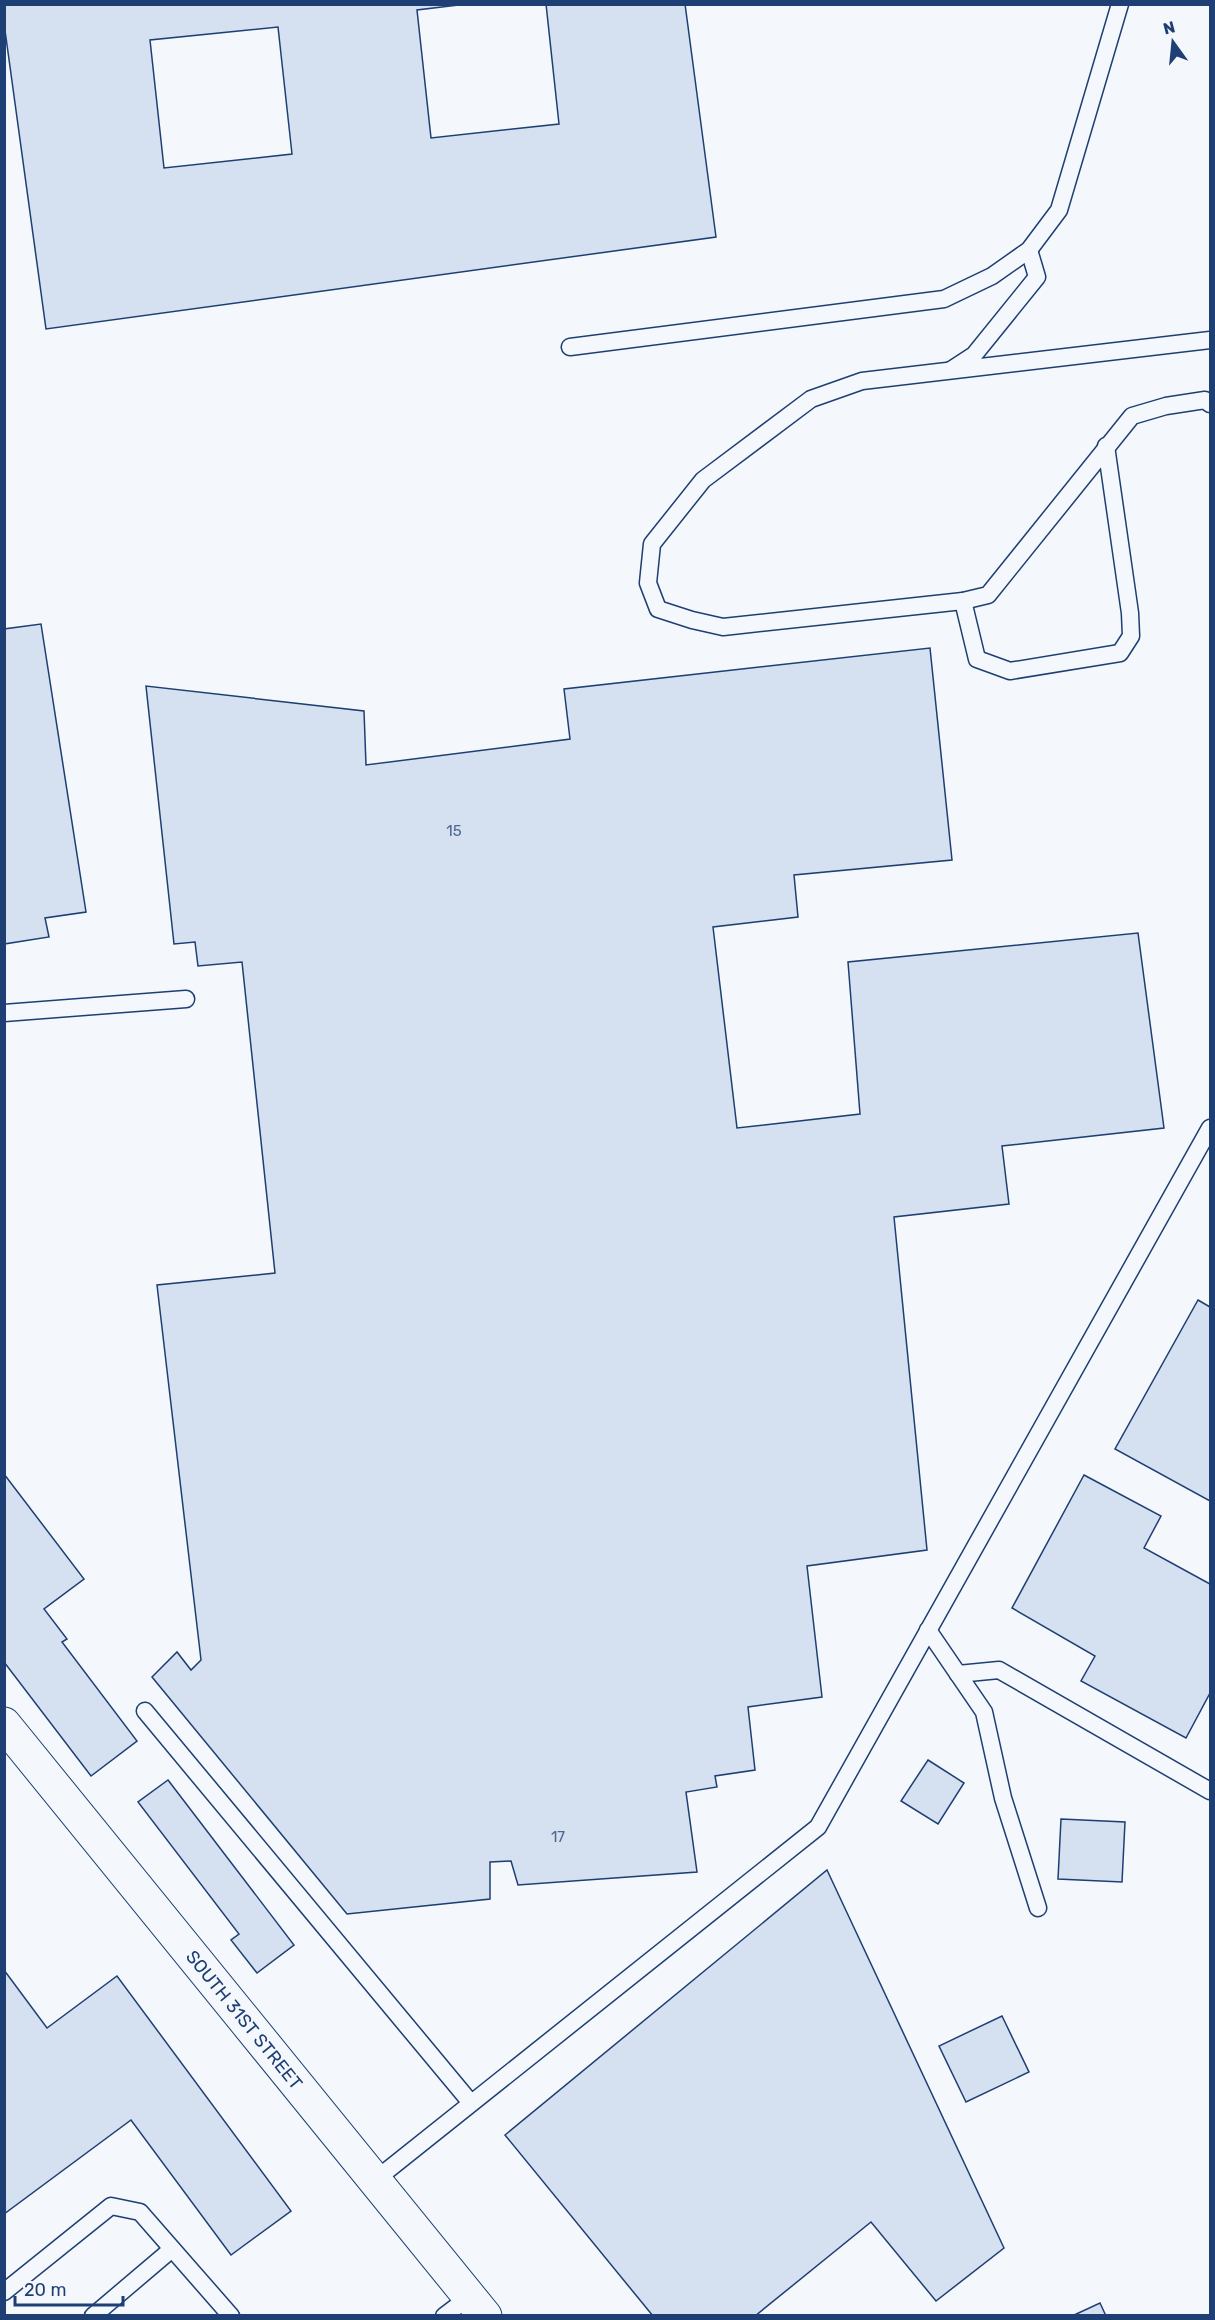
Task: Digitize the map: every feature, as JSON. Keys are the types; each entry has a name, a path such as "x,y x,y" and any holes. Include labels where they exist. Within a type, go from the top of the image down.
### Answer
{"street":[{"name":"SOUTH 31ST STREET","path":"4,1724 477,2306"}],"lane":[{"path":"570,347 944,299 992,276 1029,250 1059,210 1120,4"},
{"path":"947,372 974,355 1037,277 1029,250"},
{"path":"1210,340 862,381 811,399 703,480 652,544 648,583 658,609 723,627 963,601 988,595 1132,416 1166,406 1205,400 1210,404"},
{"path":"963,601 977,659 1011,671 1120,652 1131,636 1130,613 1106,446"},
{"path":"4,1014 186,999"},
{"path":"374,2181 818,1827 1210,1128"},
{"path":"928,1630 984,1712 1003,1798 1038,1908"},
{"path":"958,1674 999,1670 1210,1791"},
{"path":"145,1711 471,2103"},
{"path":"4,2292 111,2206 140,2212 231,2316"},
{"path":"93,2316 172,2249"},
{"path":"444,2316 477,2306"}],"building":[{"path":"4,4 467,4 417,10 431,138 559,124 546,4 685,4 716,237 46,329 4,23","holes":["278,27 292,154 164,168 150,40"]},
{"path":"41,624 86,912 45,918 49,937 4,944 4,629"},
{"path":"930,648 952,860 794,875 798,917 713,927 737,1128 860,1114 848,962 1138,933 1164,1128 1002,1146 1009,1204 894,1217 927,1550 807,1566 822,1697 748,1707 755,1770 715,1776 717,1787 686,1792 697,1872 518,1885 511,1861 490,1862 490,1899 347,1914 152,1677 177,1652 191,1670 201,1660 157,1285 275,1273 242,962 198,966 195,942 174,944 146,686 364,711 366,765 570,739 564,689"},
{"path":"1198,1300 1210,1307 1210,1501 1115,1449"},
{"path":"4,1474 84,1579 44,1609 67,1639 62,1642 137,1741 91,1776 4,1662"},
{"path":"1084,1475 1161,1516 1144,1548 1210,1584 1210,1693 1186,1738 1081,1681 1095,1656 1012,1608"},
{"path":"928,1760 964,1783 938,1824 901,1801"},
{"path":"168,1780 294,1945 257,1973 231,1940 239,1934 138,1802"},
{"path":"1061,1819 1125,1822 1122,1882 1058,1879"},
{"path":"827,1870 1004,2248 936,2301 871,2222 755,2316 653,2316 505,2135"},
{"path":"4,1970 47,2028 117,1976 291,2211 231,2255 131,2120 4,2214"},
{"path":"1002,2016 1029,2072 966,2102 939,2046"},
{"path":"1100,2303 1106,2316 1072,2316"}]}
